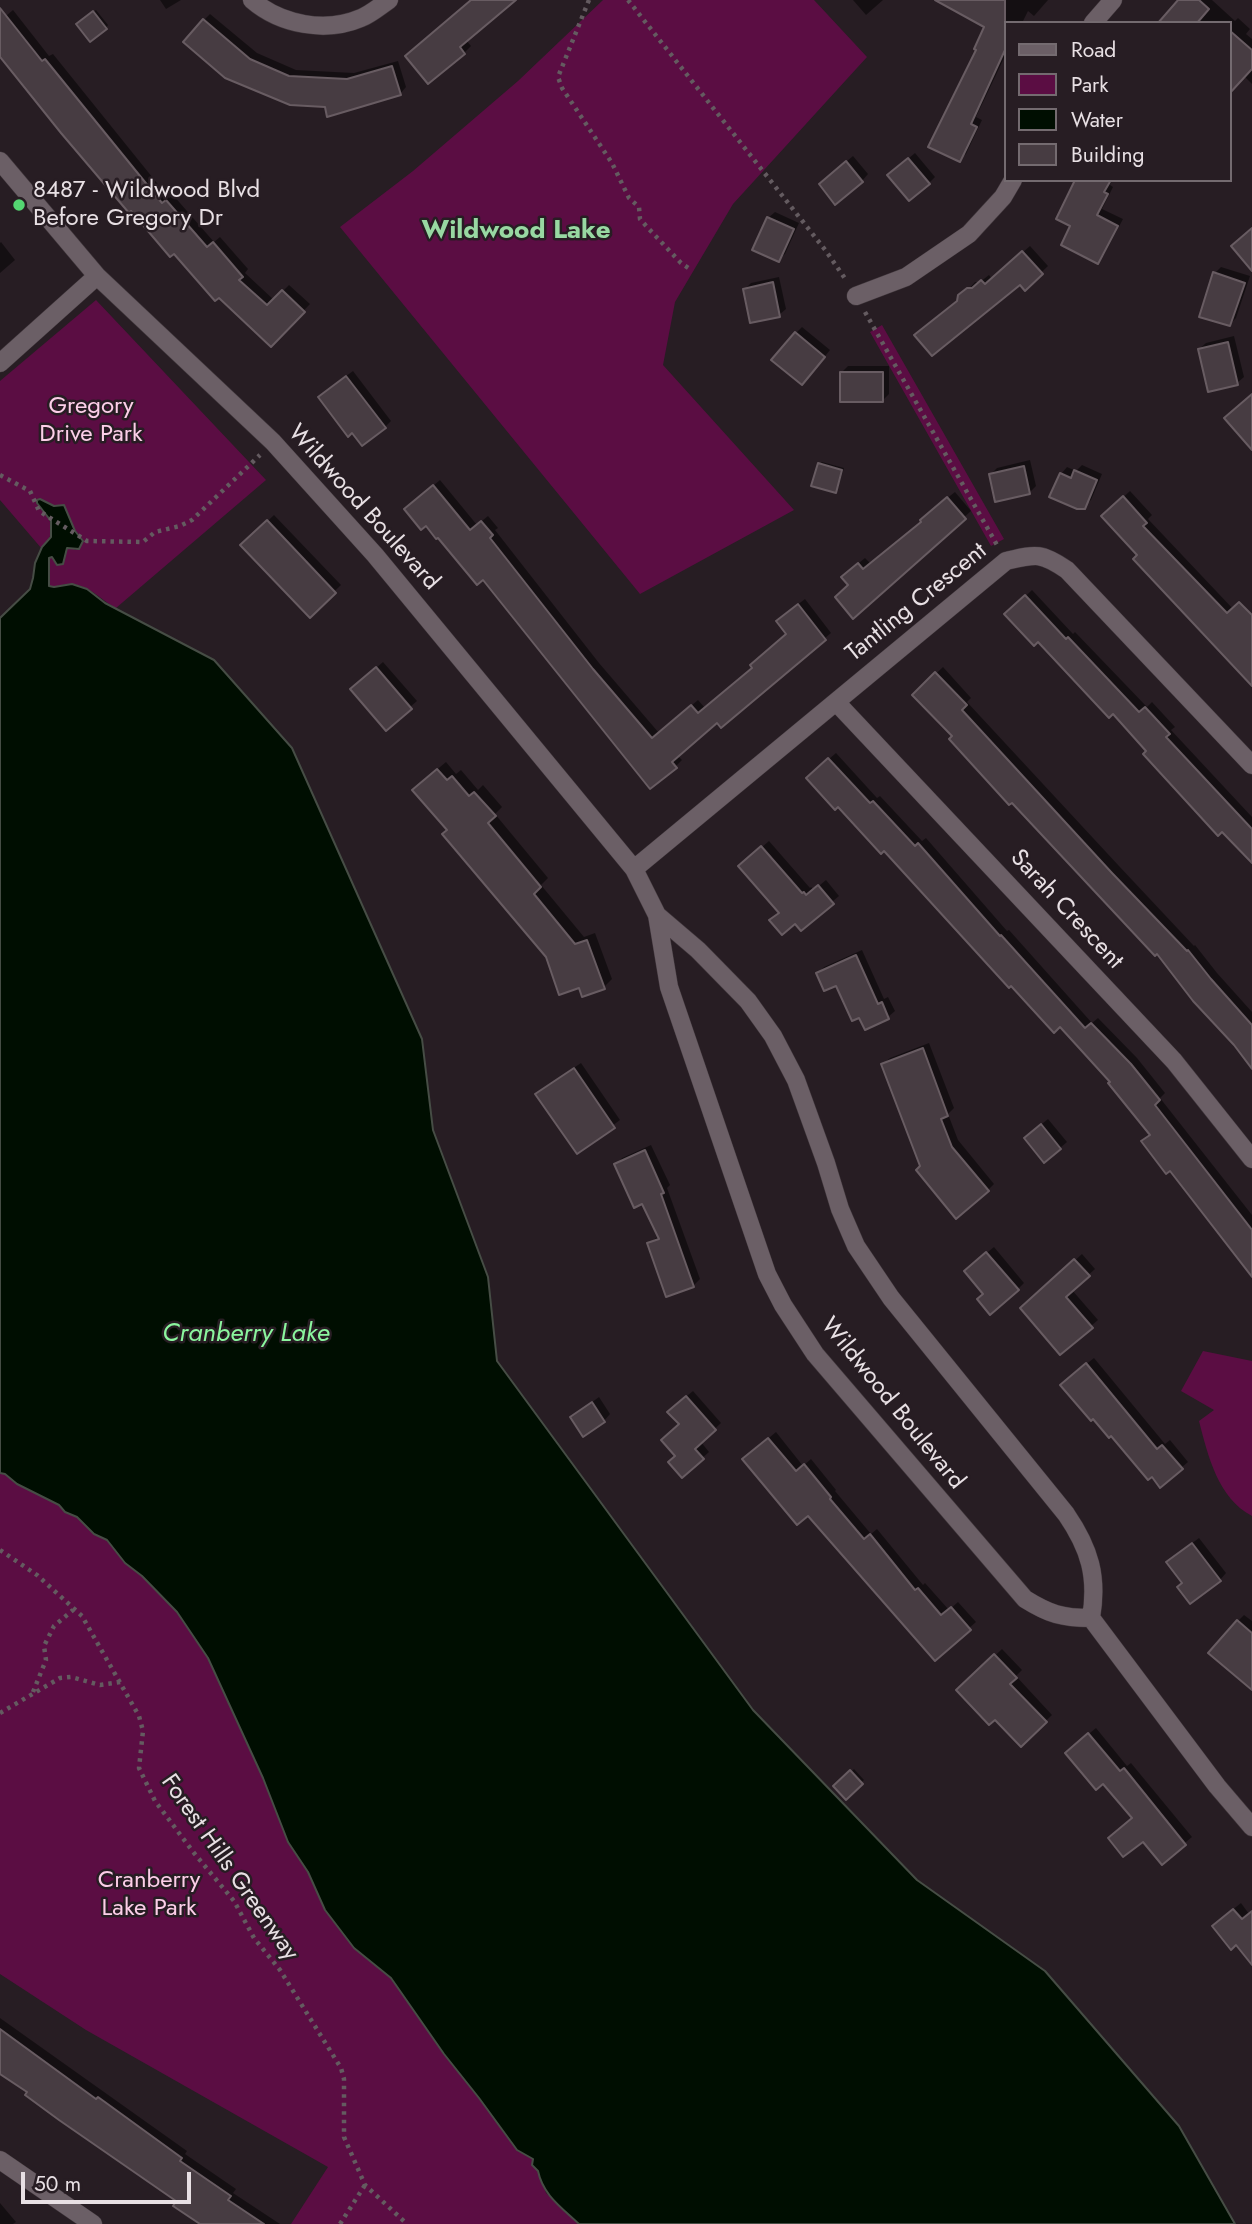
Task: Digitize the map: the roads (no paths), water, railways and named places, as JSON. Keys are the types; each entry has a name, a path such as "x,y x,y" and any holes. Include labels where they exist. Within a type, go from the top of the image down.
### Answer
{"street":[{"path":"252,0 279,17 320,26 344,24 365,17 389,0"},
{"path":"1095,21 1113,0"},
{"name":"Wildwood Boulevard","path":"0,161 97,276 273,442 384,565 634,869 657,915 669,987 767,1274 783,1305 815,1354 1025,1599 1046,1612 1065,1618 1091,1618 1095,1593 1087,1552 1079,1533 891,1298 856,1246 840,1209 796,1080 773,1036 748,1001 698,950 657,915"},
{"path":"856,296 906,277 969,234 1003,197 1012,182"},
{"path":"0,363 97,276"},
{"name":"Tantling Crescent","path":"634,869 1006,561 1029,555 1048,557 1067,570 1252,765"},
{"name":"Sarah Crescent","path":"836,702 1174,1060 1252,1158"},
{"path":"1091,1618 1217,1786 1252,1827"},
{"path":"0,2160 90,2223"}],"water":[{"name":"Cranberry Lake","path":"40,499 54,506 64,505 75,531 83,541 79,549 67,548 63,564 57,565 52,557 49,558 49,586 72,584 87,589 105,603 214,660 292,748 422,1039 433,1130 488,1277 497,1361 753,1710 917,1880 1045,1971 1179,2126 1235,2224 579,2224 548,2194 538,2171 532,2165 533,2159 517,2150 444,2054 391,1978 354,1948 325,1910 308,1872 288,1842 263,1778 208,1658 177,1612 142,1576 125,1563 107,1540 94,1534 77,1517 65,1512 59,1505 0,1473 0,618 30,589 35,563 42,547 51,537 51,521 37,503"}],"place":[{"name":"8487 - Wildwood Blvd Before Gregory Dr","path":"19,205"}],"district":[{"name":"Wildwood Lake","path":"516,232"}],"park label":[{"name":"Gregory Drive Park","path":"91,421"},
{"name":"Cranberry Lake Park","path":"149,1895"}]}
